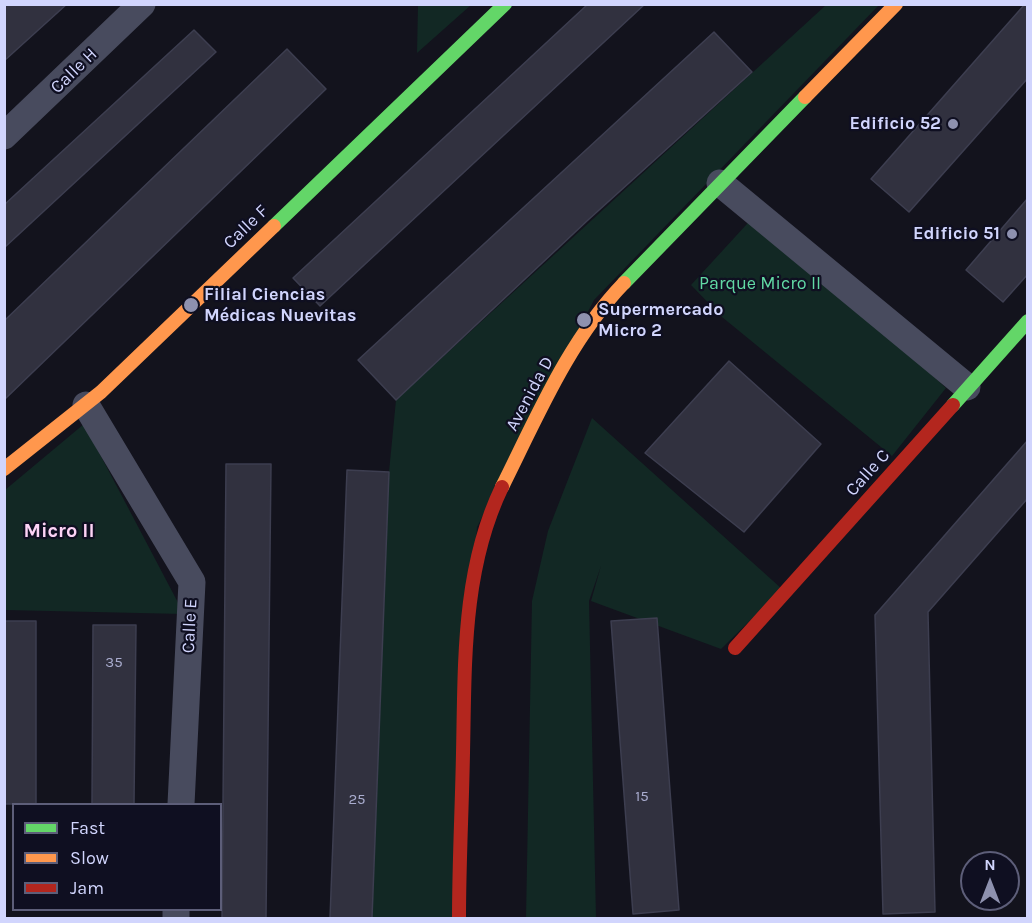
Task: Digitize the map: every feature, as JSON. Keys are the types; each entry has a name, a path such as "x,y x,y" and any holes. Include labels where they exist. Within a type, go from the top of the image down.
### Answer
{"street":[{"name":"Calle H","path":"4,136 142,4"},
{"name":"Calle F","path":"4,469 86,405 506,4"},
{"name":"Avenida D","path":"459,918 466,641 474,569 480,542 496,497 554,383 602,306 896,4"},
{"path":"720,183 968,387"},
{"name":"Calle C","path":"735,648 1028,321"},
{"name":"Calle E","path":"86,405 192,582 181,803"}],"green space":[{"path":"418,4 471,5 417,53"},
{"path":"826,5 879,5 594,300 477,527 455,918 372,918 389,472 396,400"},
{"name":"Parque Micro II","path":"757,213 946,388 892,456 722,317 691,285"},
{"path":"592,418 782,589 721,649 591,601 601,566 589,601 596,918 526,918 532,601 548,531"},
{"path":"84,424 184,614 5,610 5,490"}],"building":[{"path":"4,4 67,4 4,61"},
{"path":"588,4 645,4 320,306 293,278"},
{"name":"Edificio 52","path":"1025,4 1028,4 1028,78 909,212 871,179"},
{"path":"194,30 216,52 4,248 4,205"},
{"path":"714,32 752,72 588,220 396,400 358,360"},
{"path":"287,49 326,89 4,400 4,321"},
{"name":"Edificio 51","path":"1028,198 1028,274 1003,302 966,270"},
{"path":"729,361 821,444 744,532 645,453"},
{"path":"1028,440 1028,498 928,612 935,912 883,914 875,615"},
{"path":"226,464 271,464 266,918 222,918"},
{"path":"347,470 389,472 372,918 330,918"},
{"path":"657,618 679,910 633,914 611,621"},
{"path":"4,621 36,621 36,803 4,804"},
{"path":"93,625 136,625 134,803 92,803"}],"traffic: fast":[{"path":"274,226 505,4"},
{"path":"624,283 805,97"},
{"path":"953,405 1028,321"}],"traffic: slow":[{"path":"805,97 896,4"},
{"path":"4,469 101,392 274,226"},
{"path":"502,487 570,354 604,305 624,283"}],"traffic: jam":[{"path":"735,648 953,405"},
{"path":"459,918 464,685 468,617 479,551 502,487"}],"place":[{"name":"Edificio 52","path":"953,124"},
{"name":"Edificio 51","path":"1012,234"},
{"name":"Filial Ciencias Médicas Nuevitas","path":"191,305"},
{"name":"Supermercado Micro 2","path":"584,320"}],"district":[{"name":"Micro II","path":"59,531"}]}
